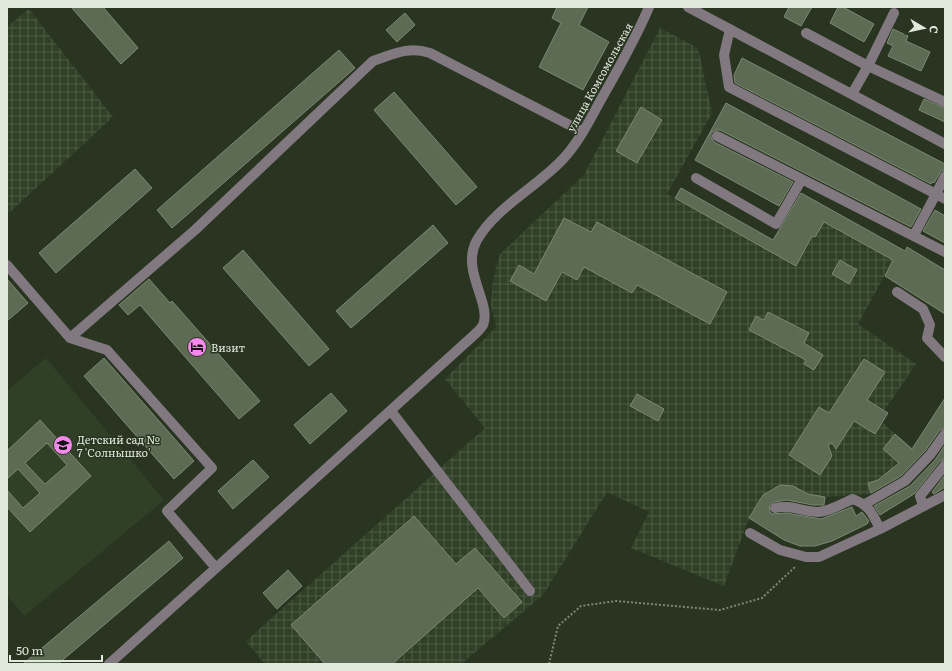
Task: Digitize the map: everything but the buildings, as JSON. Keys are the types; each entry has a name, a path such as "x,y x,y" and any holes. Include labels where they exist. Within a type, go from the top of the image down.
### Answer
{"street":[{"name":"улица Комсомольская","path":"108,664 473,336 483,325 485,314 471,264 476,241 492,220 538,182 564,158 583,132 628,51 650,7"},
{"path":"688,7 945,144"},
{"path":"852,94 868,66 894,13"},
{"path":"730,29 724,54 729,88 945,199"},
{"path":"806,33 868,66 945,102"},
{"path":"70,338 195,230 373,60 417,49 430,53 583,132"},
{"path":"717,136 914,234 945,252"},
{"path":"914,234 945,176"},
{"path":"696,178 776,224 802,179"},
{"path":"7,265 70,338 107,350 212,468 167,511 216,568"},
{"path":"897,292 923,309 930,325 927,338 945,358"},
{"path":"390,411 530,591"},
{"path":"865,504 905,481 930,455 945,434"},
{"path":"923,506 920,496 945,464"},
{"path":"750,533 780,550 806,558 819,557 880,529 945,495"},
{"path":"775,508 784,505 806,512 820,512 853,499 865,504 872,512 880,529"}],"path":[{"path":"549,664 558,626 581,606 616,601 720,610 762,598 806,558"}],"shaded area":[{"path":"29,9 113,117 10,212 7,211 7,27"},
{"path":"660,28 698,48 712,113 667,194 775,254 792,223 815,237 824,222 893,260 858,324 916,364 884,411 888,413 882,422 895,434 883,449 899,463 878,480 868,483 872,494 825,497 811,495 793,486 780,485 771,489 763,495 749,518 724,586 631,548 649,512 607,492 543,595 461,664 265,664 246,641 485,428 445,379 496,327 491,305 493,279 500,254 584,175"},
{"name":"Детский сад № 7 'Солнышко'","path":"46,358 164,500 24,616 7,595 7,391"}],"place":[{"name":"Визит","path":"197,347"},
{"name":"Детский сад № 7 'Солнышко'","path":"63,445"}]}
